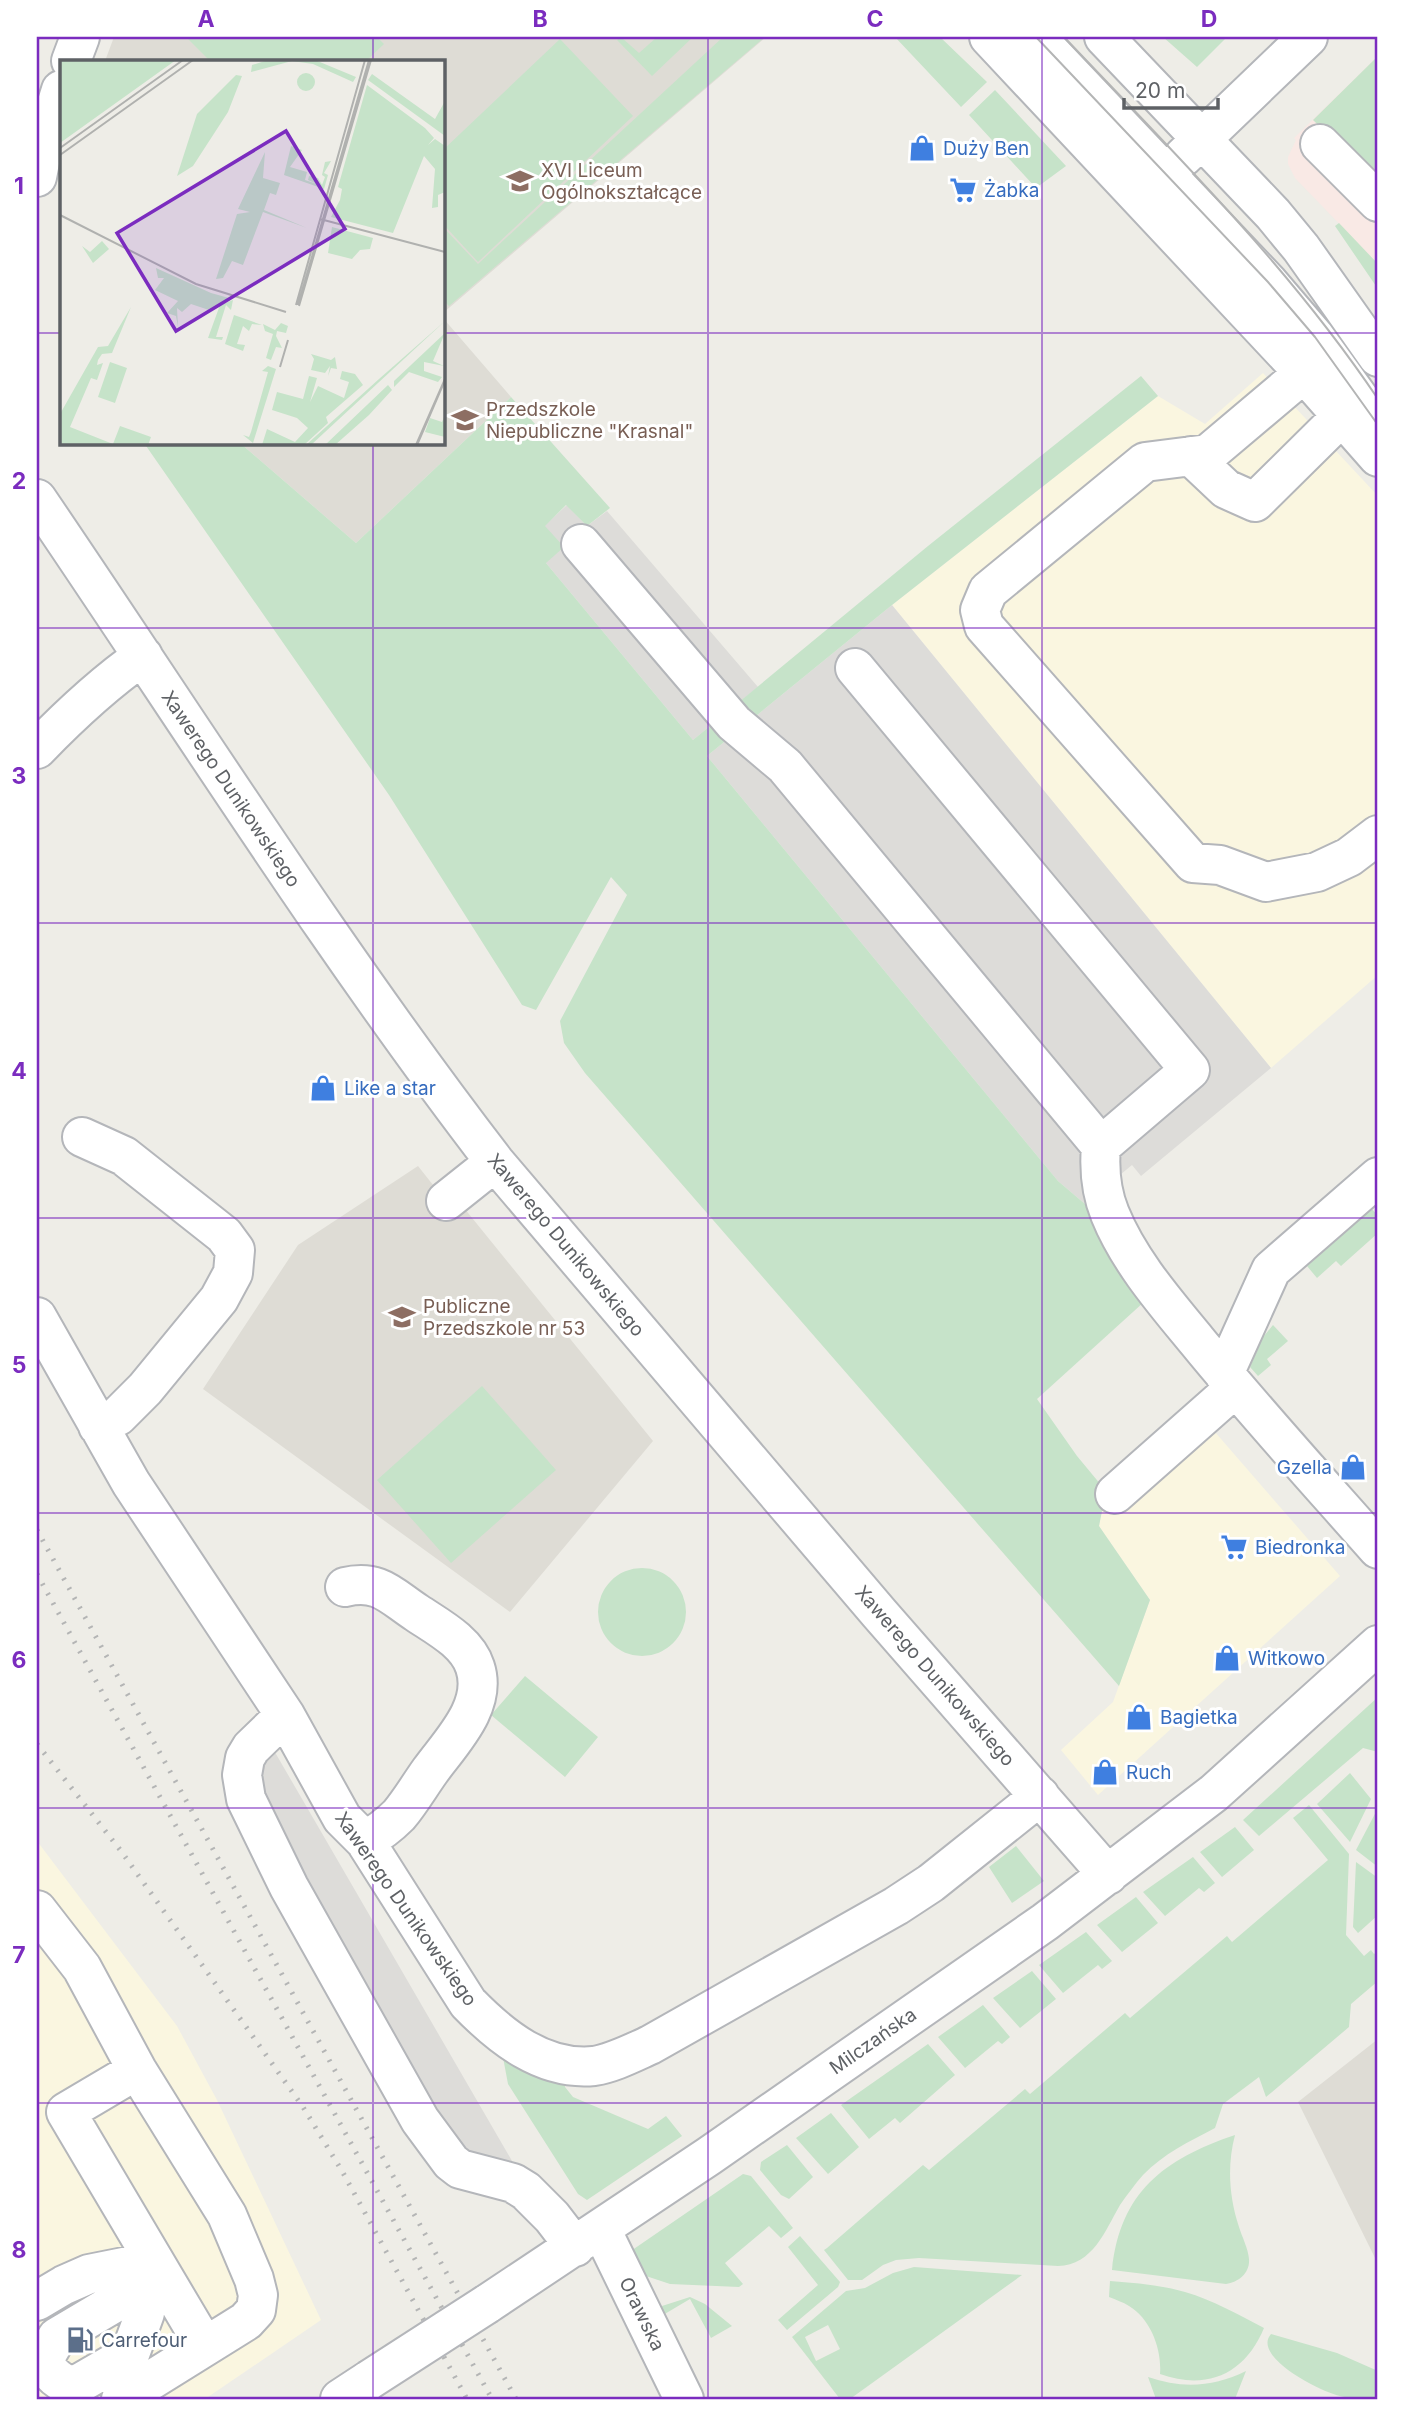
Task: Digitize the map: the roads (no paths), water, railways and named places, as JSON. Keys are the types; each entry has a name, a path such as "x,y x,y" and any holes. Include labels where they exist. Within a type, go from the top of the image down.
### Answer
{"street":[{"path":"71,60 80,37"},
{"path":"989,37 1172,167 1273,214 1301,248 1378,357"},
{"path":"1036,37 1297,288 1378,399"},
{"path":"1064,37 1300,318 1378,457"},
{"path":"1104,37 1172,167 1304,373 1360,421"},
{"path":"1172,167 1308,37"},
{"path":"37,177 43,147 60,93"},
{"path":"1320,144 1378,202"},
{"path":"1304,373 1208,454 1145,462 988,591 980,610 985,626 1193,863 1220,865 1266,882 1317,872 1349,857 1378,835"},
{"path":"1191,456 1226,489 1255,502 1360,421"},
{"name":"Xawerego Dunikowskiego","path":"37,499 302,895 495,1162 879,1613 1108,1875"},
{"path":"581,544 734,723 785,766 1101,1146 1102,1188 1110,1214 1156,1291 1229,1381 1378,1549"},
{"path":"37,749 79,706 142,656"},
{"path":"856,668 1190,1070 1101,1146"},
{"path":"82,1137 124,1156 224,1235 235,1250 233,1273 219,1299 145,1389 118,1416 98,1426"},
{"path":"446,1201 495,1162"},
{"path":"1115,1494 1229,1381 1271,1270 1378,1177"},
{"name":"Xawerego Dunikowskiego","path":"37,1317 131,1483 285,1715 342,1818 365,1841 468,2003 488,2024 527,2052 572,2066 595,2066 650,2045 896,1906 968,1854 1040,1796"},
{"path":"345,1587 374,1585 440,1629 465,1649 475,1666 478,1682 477,1696 467,1719 399,1815 365,1841"},
{"name":"Milczańska","path":"354,2390 588,2238 1035,1929 1214,1793 1378,1645"},
{"name":"Orawska","path":"285,1715 251,1748 245,1759 242,1775 246,1799 289,1887 414,2110 451,2162 460,2169 513,2183 526,2191 552,2217 588,2238 684,2399"},
{"path":"37,1910 82,1968 137,2070 227,2214 258,2295 256,2309 246,2321 121,2399"},
{"path":"137,2070 66,2112 151,2283 204,2345"},
{"path":"37,2301 89,2274 151,2283"},
{"path":"38,2351 69,2360 151,2283"}],"tram line":[{"path":"1036,37 1268,282 1315,337 1378,425"},
{"path":"1064,37 1268,256 1307,302 1378,399"}],"railway":[{"path":"37,1530 516,2399"},
{"path":"37,1574 492,2399"},
{"path":"37,1744 121,1851 303,2107 342,2171 467,2399"}],"place":[{"name":"Duży Ben","path":"922,148"},
{"name":"XVI Liceum Ogólnokształcące","path":"520,181"},
{"name":"Żabka","path":"963,190"},
{"name":"Przedszkole Niepubliczne \"Krasnal\"","path":"465,420"},
{"name":"Like a star","path":"323,1088"},
{"name":"Publiczne Przedszkole nr 53","path":"402,1317"},
{"name":"Gzella","path":"1353,1467"},
{"name":"Biedronka","path":"1234,1547"},
{"name":"Witkowo","path":"1227,1658"},
{"name":"Bagietka","path":"1139,1717"},
{"name":"Ruch","path":"1105,1772"},
{"name":"Carrefour","path":"80,2340"}]}
